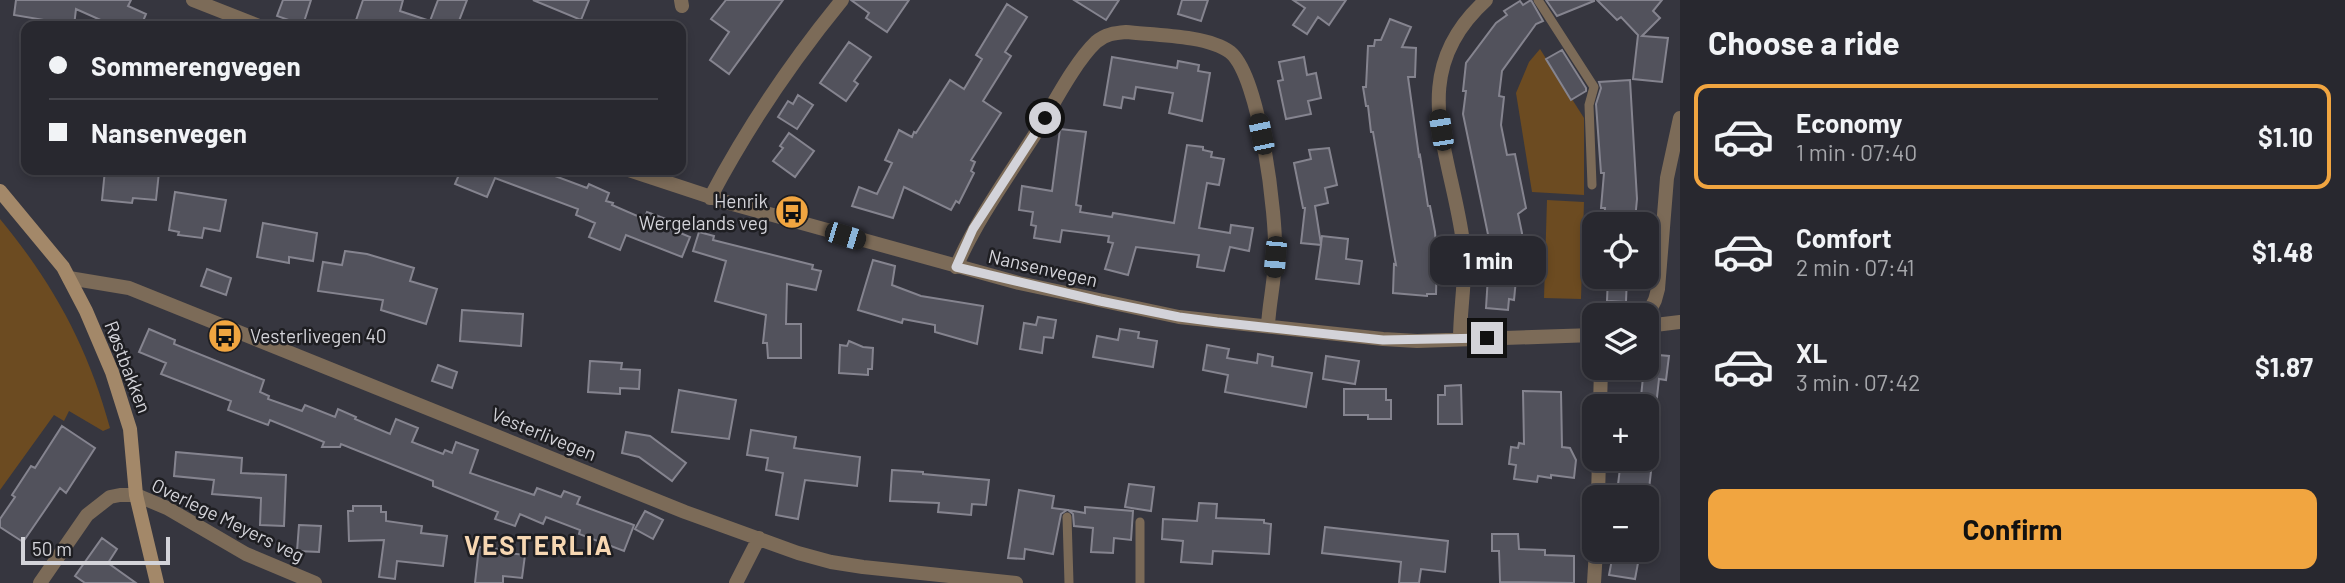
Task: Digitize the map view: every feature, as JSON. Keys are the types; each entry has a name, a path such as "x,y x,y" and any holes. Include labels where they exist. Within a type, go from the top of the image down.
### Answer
{"street":[{"path":"193,0 246,21"},
{"path":"710,198 731,159 771,98 842,0"},
{"path":"1460,340 1463,246 1437,101 1439,74 1447,50 1468,18 1486,0"},
{"path":"956,267 973,229 992,198 1081,61 1097,41 1112,33 1126,32 1208,43 1229,51 1235,57 1248,80 1254,103 1274,220 1275,257 1268,326"},
{"path":"1654,303 1658,289 1667,178 1680,118"},
{"name":"Nansenvegen","path":"643,175 710,198 956,267 1179,317 1383,340 1582,335"},
{"name":"Røstbakken","path":"0,191 53,254 69,278 86,311 121,398 132,440 136,495 157,583"},
{"name":"Vesterlivegen","path":"69,278 129,288 685,512 798,553 831,562 1016,583"},
{"path":"1659,325 1680,322"},
{"name":"Overlege Meyers veg","path":"40,583 77,527 98,505 110,497 120,495 136,495 167,508 246,554 315,583"},
{"path":"736,583 759,538"},
{"path":"1594,583 1595,562"}],"lane":[{"path":"1538,0 1594,87 1589,105 1592,185"},
{"path":"1068,517 1069,583"},
{"path":"1140,522 1140,583"}],"shaded area":[{"path":"1540,49 1584,118 1584,195 1532,192 1516,93 1529,62"},
{"path":"1547,200 1584,202 1581,299 1544,298"},
{"path":"0,219 36,267 67,317 91,370 110,428 103,431 69,411 64,421 54,415 0,490"}],"building":[{"path":"16,0 131,0 128,6 146,14 143,21 103,21 76,9 75,21 50,21 14,15"},
{"path":"283,0 311,0 304,21 291,21 277,16"},
{"path":"363,0 403,0 400,11 430,21 356,21"},
{"path":"438,0 467,0 459,21 430,21"},
{"path":"533,0 589,0 581,20"},
{"path":"726,0 783,0 729,74 710,60 729,32 711,19"},
{"path":"851,0 909,0 887,32 866,18 869,13"},
{"path":"1074,0 1119,0 1106,20"},
{"path":"1182,0 1208,0 1201,21 1178,14"},
{"path":"1293,0 1346,0 1329,25 1318,17 1307,34 1293,25 1305,8"},
{"path":"1531,0 1543,21 1536,24 1502,71 1499,96 1504,97 1501,125 1507,155 1515,154 1526,208 1518,214 1522,233 1520,269 1517,269 1514,300 1509,299 1508,310 1486,308 1490,244 1463,114 1466,63 1496,23 1507,15 1504,11 1520,1 1523,5"},
{"path":"1546,0 1594,0 1594,1 1557,16"},
{"path":"1597,0 1662,0 1653,11 1660,18 1642,36 1668,38 1662,82 1633,79 1638,35 1621,17 1617,20"},
{"path":"1007,4 1027,17 1005,52 1011,56 983,101 1001,113 971,160 975,162 971,171 974,173 959,203 956,201 951,210 904,187 893,218 852,206 859,187 877,194 892,163 885,160 899,130 912,137 950,80 964,89 982,59 976,55"},
{"path":"1390,19 1411,27 1402,47 1416,48 1415,77 1408,77 1419,156 1435,232 1437,259 1436,294 1427,296 1393,293 1394,264 1396,265 1363,87 1366,87 1368,46 1374,46 1375,40 1381,40"},
{"path":"849,42 871,57 854,81 858,84 846,101 820,83"},
{"path":"1562,50 1586,88 1586,91 1571,100 1546,59"},
{"path":"1112,57 1177,68 1178,61 1199,65 1198,71 1210,73 1202,121 1169,113 1173,93 1136,87 1134,99 1123,97 1121,108 1104,105"},
{"path":"1304,57 1307,75 1316,73 1321,98 1308,101 1311,114 1286,119 1278,81 1283,80 1279,62"},
{"path":"1630,80 1636,212 1605,212 1605,208 1601,208 1604,173 1601,173 1596,104 1601,88 1599,82"},
{"path":"798,95 813,105 797,129 778,117 788,101 793,104"},
{"path":"1060,129 1086,132 1076,205 1081,206 1080,212 1112,217 1113,213 1174,223 1187,145 1203,147 1203,150 1212,152 1211,157 1224,159 1219,185 1207,183 1199,228 1230,233 1231,225 1253,228 1249,251 1230,247 1224,271 1197,267 1199,255 1136,247 1128,275 1105,269 1113,243 1108,242 1109,236 1062,230 1060,242 1034,238 1036,226 1031,225 1033,212 1019,210 1022,186 1052,191"},
{"path":"789,133 814,151 795,177 773,161 783,148 780,146"},
{"path":"1329,148 1337,185 1325,188 1328,203 1315,206 1321,244 1322,236 1348,239 1346,259 1362,261 1359,284 1316,279 1321,245 1301,243 1305,208 1294,163 1311,159 1309,150"},
{"path":"104,175 159,175 156,200 133,198 132,203 102,200"},
{"path":"459,175 552,175 587,188 589,184 609,193 606,201 644,219 647,212 669,220 666,227 690,237 682,257 626,235 620,250 589,237 595,223 576,215 578,209 495,178 487,197 455,184"},
{"path":"175,192 226,200 220,231 204,228 202,238 178,235 179,232 169,230"},
{"path":"263,223 317,233 313,261 289,257 289,263 257,257"},
{"path":"699,232 714,236 713,240 813,265 812,269 821,271 816,290 787,284 786,324 801,324 801,358 768,358 767,343 763,343 766,315 715,301 726,261 693,251"},
{"path":"345,251 367,254 414,268 410,281 437,289 426,324 381,310 383,300 318,291 323,262 342,265"},
{"path":"873,260 895,266 892,285 921,296 983,306 977,344 935,332 935,325 903,319 902,323 858,310"},
{"path":"207,269 231,278 226,295 201,286"},
{"path":"1607,289 1626,289 1626,302 1607,301"},
{"path":"462,310 523,314 521,346 460,341"},
{"path":"1038,317 1056,320 1053,338 1044,337 1042,353 1020,349 1024,323 1036,325"},
{"path":"149,329 175,340 174,344 264,380 260,392 269,396 268,399 302,411 305,405 335,417 338,409 390,434 396,419 418,428 412,442 443,454 445,450 452,453 456,442 478,450 470,473 534,495 537,488 561,497 564,491 580,497 577,504 634,525 624,551 579,534 580,530 546,517 543,524 520,514 515,526 495,519 498,512 433,486 433,481 341,444 340,447 322,447 324,442 270,420 268,425 228,410 231,401 161,374 166,363 139,352"},
{"path":"1120,329 1139,332 1138,338 1157,341 1153,367 1093,357 1097,336 1118,340"},
{"path":"849,341 873,348 872,369 868,369 868,375 839,373 840,345 847,346"},
{"path":"1207,345 1229,349 1227,358 1257,363 1258,354 1273,357 1272,366 1312,373 1306,407 1225,392 1228,375 1203,370"},
{"path":"1659,355 1669,356 1666,380 1659,379"},
{"path":"1326,356 1359,361 1355,384 1323,379"},
{"path":"590,361 622,363 621,369 640,370 639,389 620,388 620,394 588,392"},
{"path":"438,365 457,372 452,388 432,381"},
{"path":"1643,380 1659,380 1657,394 1641,394"},
{"path":"1461,385 1462,424 1438,424 1438,395 1445,395 1445,386"},
{"path":"1344,389 1386,389 1386,400 1391,400 1391,419 1344,415"},
{"path":"679,390 736,400 729,439 672,432"},
{"path":"1523,391 1561,392 1562,447 1570,448 1576,460 1574,478 1538,476 1537,482 1514,479 1516,465 1509,464 1511,447 1518,448 1519,443 1524,444"},
{"path":"62,426 95,448 66,493 60,488 23,542 0,527 0,519 31,466 35,468"},
{"path":"751,430 796,437 794,448 860,457 857,486 805,480 798,519 776,515 783,473 766,470 768,458 747,455"},
{"path":"626,432 650,436 686,463 672,481 639,457 622,453"},
{"path":"176,452 242,458 241,473 286,475 284,526 260,525 261,498 212,494 214,480 174,476"},
{"path":"892,470 989,480 986,505 972,504 971,515 938,512 939,503 890,501"},
{"path":"1620,471 1651,471 1649,485 1618,485"},
{"path":"1129,484 1154,487 1151,511 1125,507"},
{"path":"1019,490 1054,496 1052,508 1067,510 1061,514 1053,554 1025,549 1024,559 1008,558"},
{"path":"1199,503 1217,504 1216,518 1264,520 1264,523 1271,524 1269,554 1213,551 1212,564 1181,562 1183,541 1162,539 1163,519 1197,521"},
{"path":"353,506 381,506 381,512 386,512 386,521 422,526 421,533 447,536 443,566 397,561 395,579 379,577 384,540 349,541 348,511 353,511"},
{"path":"1085,507 1133,511 1131,540 1114,538 1113,553 1091,552 1093,528 1074,526 1073,514 1068,510 1085,513"},
{"path":"645,511 663,520 653,539 635,529"},
{"path":"299,525 321,526 319,552 297,551"},
{"path":"1325,527 1448,541 1445,572 1421,569 1419,583 1399,583 1401,562 1322,553"},
{"path":"1492,534 1518,534 1519,549 1545,550 1545,555 1574,556 1574,583 1500,582 1499,551 1492,551"},
{"path":"102,538 117,549 108,563 136,583 85,583 75,576"},
{"path":"479,547 509,550 509,553 525,555 522,578 503,576 503,583 475,583"},
{"path":"1611,562 1638,563 1635,579 1609,575"}],"place":[{"name":"Henrik Wergelands veg","path":"792,212"},
{"name":"Vesterlivegen 40","path":"225,336"}],"district":[{"name":"VESTERLIA","path":"539,546"}],"route":[{"path":"1045,118 973,229 956,267 1179,317 1383,340 1487,338"}]}
